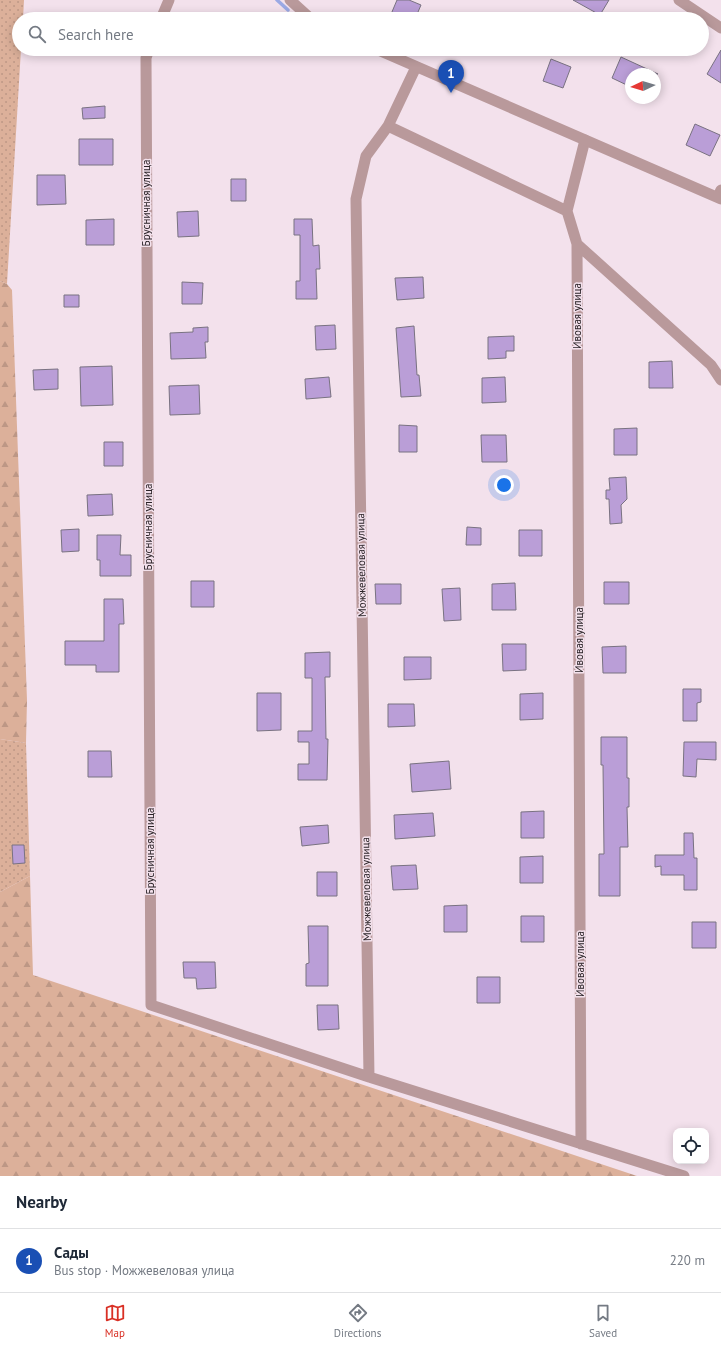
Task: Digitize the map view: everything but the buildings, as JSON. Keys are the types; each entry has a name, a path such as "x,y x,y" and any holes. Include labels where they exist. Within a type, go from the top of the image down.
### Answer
{"street":[{"path":"164,12 169,0"},
{"path":"679,0 697,12"},
{"path":"294,2 304,12"},
{"path":"709,20 721,28"},
{"name":"Брусничная улица","path":"147,56 151,1005 368,1077"},
{"path":"392,56 585,140 720,195"},
{"name":"Можжевеловая улица","path":"368,1077 356,199 366,156 388,126 416,67"},
{"path":"388,126 567,211 585,140"},
{"name":"Ивовая улица","path":"567,211 577,244 581,1144"},
{"path":"577,244 711,365 721,380"},
{"path":"368,1077 684,1176"}],"green space":[{"path":"0,0 24,0 23,12 12,12 12,56 21,56 7,284 0,281"},
{"path":"0,281 7,284 12,290 27,700 26,743 0,739"},
{"path":"0,739 26,743 30,876 0,892"},
{"path":"30,876 33,975 637,1176 0,1176 0,892"}],"waterway":[{"path":"277,0 288,10"}],"place":[{"name":"Сады","path":"451,93"}]}
